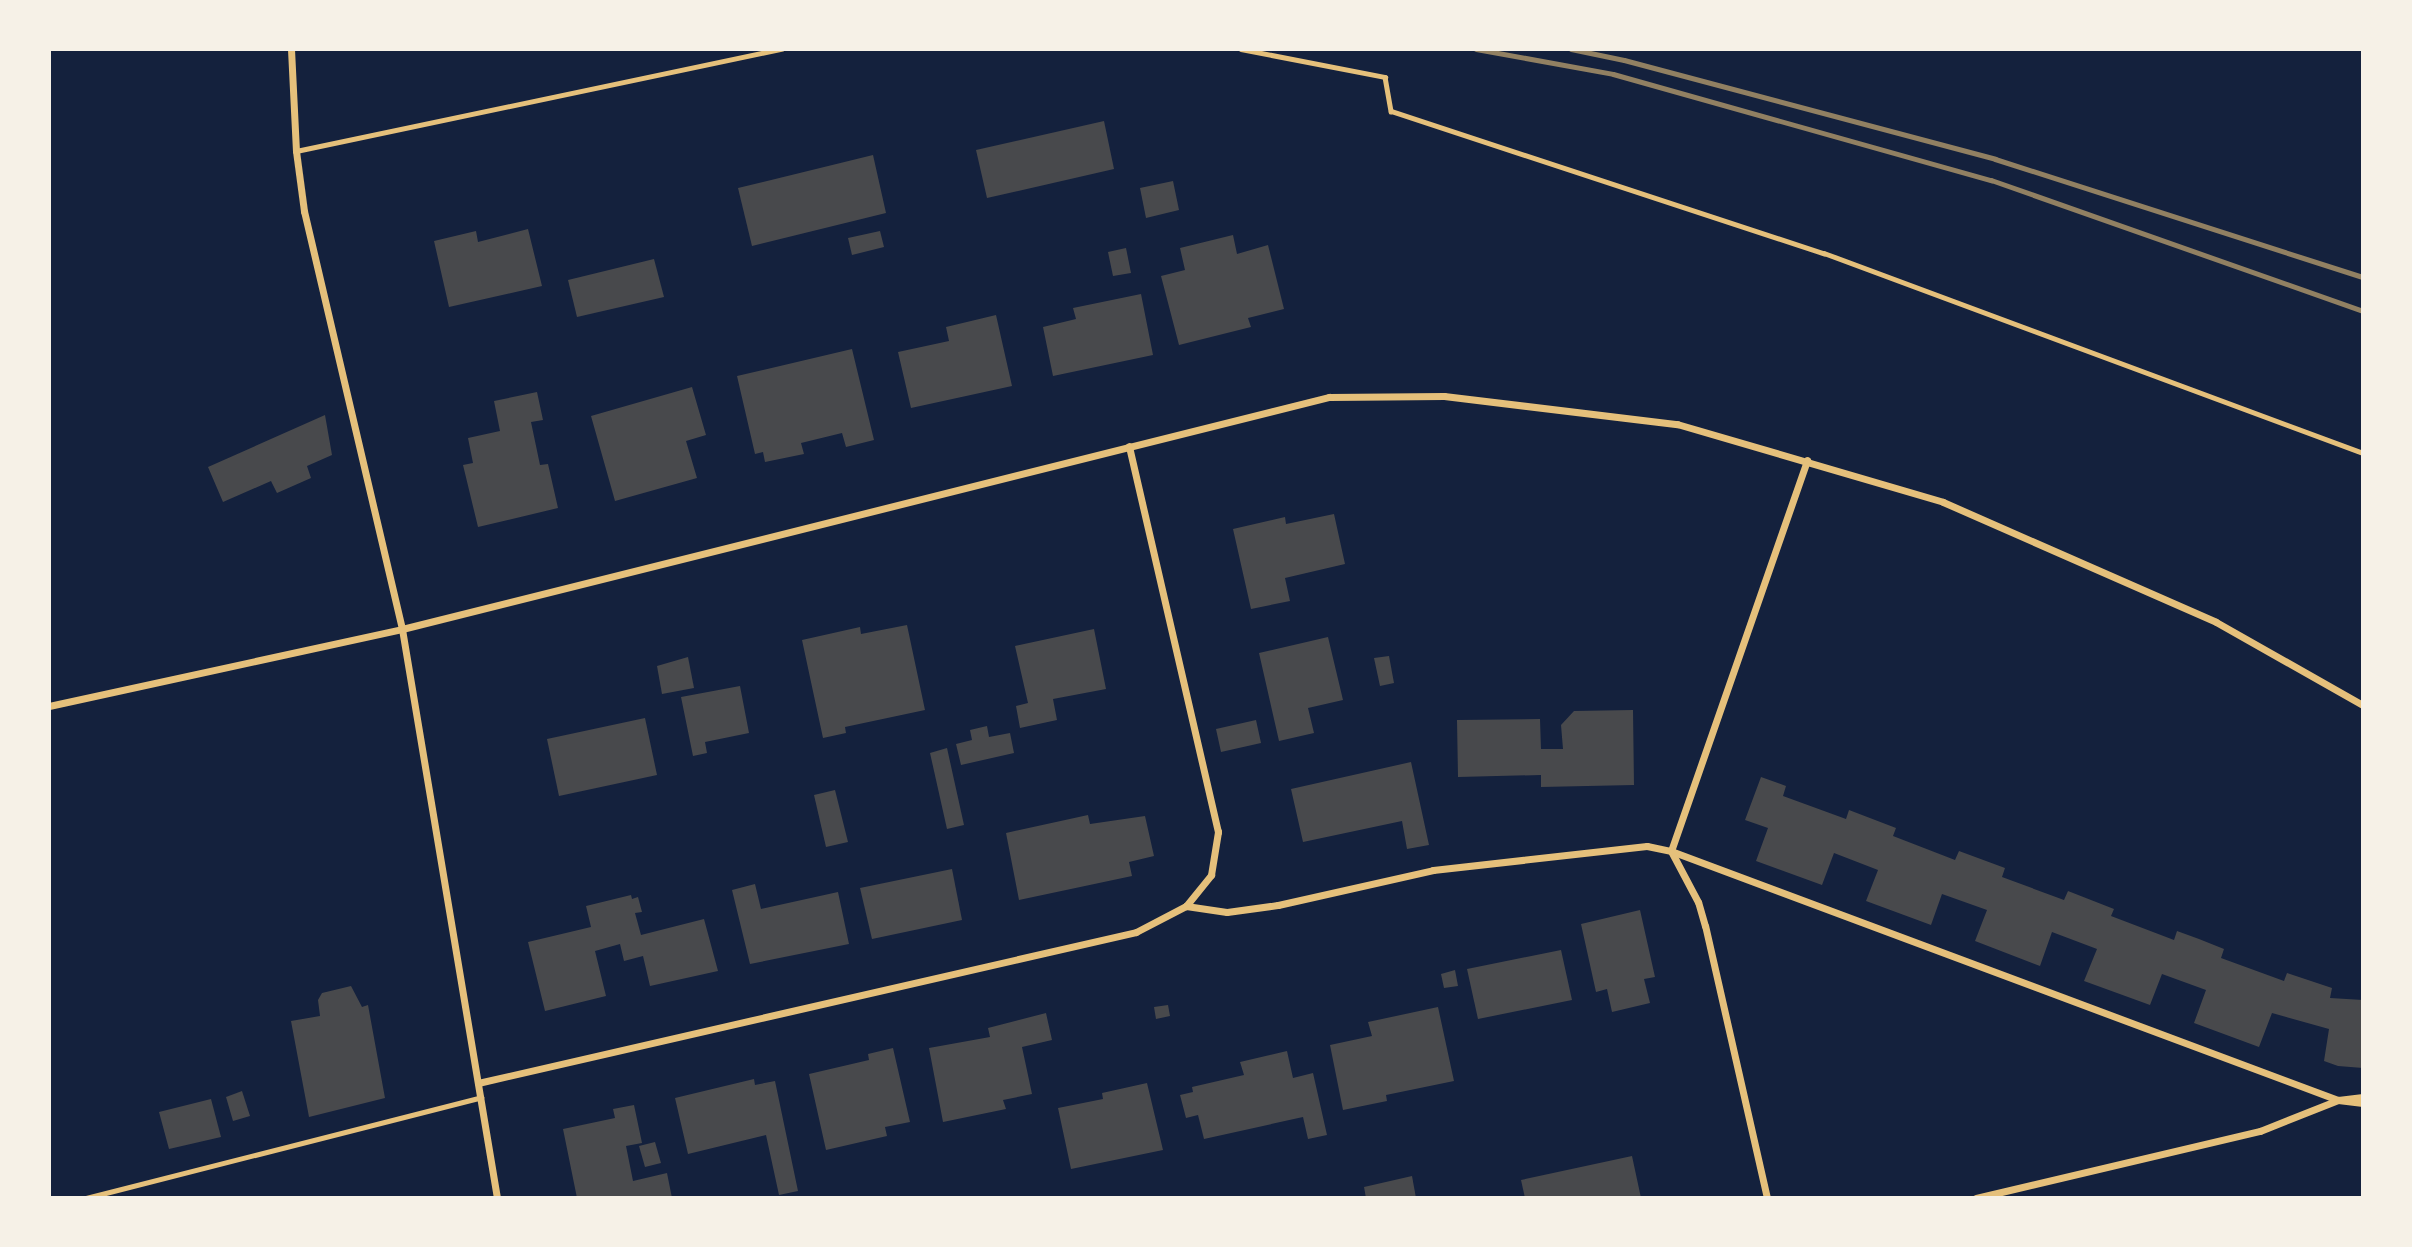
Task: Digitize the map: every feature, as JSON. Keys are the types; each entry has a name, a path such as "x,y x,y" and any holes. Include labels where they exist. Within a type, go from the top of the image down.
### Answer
{"street":[{"path":"291,49 296,150 304,211 402,628 497,1198"},
{"path":"49,706 402,628 1329,397 1444,396 1677,424 1943,502 2216,622 2363,705"},
{"path":"478,1083 1136,932 1186,906 1211,875 1218,832 1129,446"},
{"path":"1767,1198 1706,926 1698,902 1671,851 1807,460"},
{"path":"1186,906 1227,912 1278,905 1433,870 1647,846 1671,851 2338,1100 2363,1103"},
{"path":"1976,1198 2260,1131 2338,1100 2363,1097"}],"lane":[{"path":"296,150 782,49"},
{"path":"86,1198 481,1097"}],"path":[{"path":"1241,49 1385,77 1391,111 1824,253 2363,453"}],"building":[{"path":"1104,121 1114,169 987,198 976,150"},
{"path":"873,155 886,213 752,246 738,188"},
{"path":"1173,181 1179,210 1146,218 1140,188"},
{"path":"528,229 542,286 449,307 434,241 476,231 478,242"},
{"path":"880,231 884,247 852,255 848,238"},
{"path":"1233,235 1237,254 1268,245 1284,309 1248,318 1251,327 1179,345 1161,276 1185,270 1180,248"},
{"path":"1126,248 1131,273 1113,276 1108,252"},
{"path":"654,259 664,297 577,317 568,280"},
{"path":"1141,294 1153,355 1053,376 1043,327 1076,319 1073,308"},
{"path":"996,315 1012,386 911,408 898,352 949,341 946,327"},
{"path":"852,349 874,440 846,447 842,433 801,443 804,454 765,462 763,452 755,454 737,376"},
{"path":"692,387 706,435 686,441 697,478 615,501 591,416"},
{"path":"537,392 543,420 531,422 540,465 548,464 558,508 478,527 463,465 473,463 468,438 500,431 494,401"},
{"path":"325,415 332,455 307,466 311,478 277,493 271,481 223,502 208,467"},
{"path":"1334,514 1345,564 1285,578 1290,601 1251,609 1233,529 1285,517 1286,524"},
{"path":"907,625 925,710 845,727 846,733 823,738 802,640 860,627 861,634"},
{"path":"1094,629 1106,689 1053,699 1057,720 1020,728 1016,706 1028,703 1015,646"},
{"path":"1328,637 1343,700 1308,708 1314,733 1279,741 1259,653"},
{"path":"1389,656 1394,683 1380,686 1374,658"},
{"path":"688,657 694,688 662,694 657,666"},
{"path":"740,686 749,733 705,742 707,753 693,756 681,697"},
{"path":"1633,710 1634,785 1541,787 1541,775 1458,777 1457,720 1540,719 1541,749 1563,749 1561,725 1574,711"},
{"path":"645,718 657,775 559,796 547,739"},
{"path":"1256,720 1261,743 1221,752 1216,729"},
{"path":"987,726 989,737 1010,733 1014,753 961,765 956,744 972,740 970,730"},
{"path":"947,748 964,825 947,829 930,753"},
{"path":"1411,762 1429,845 1407,849 1402,821 1303,842 1291,789"},
{"path":"1761,777 1786,786 1783,796 1846,819 1849,810 1896,828 1893,836 1955,860 1959,851 2005,868 2002,877 2064,900 2068,891 2114,909 2111,916 2174,940 2177,931 2224,949 2221,958 2284,981 2287,973 2332,988 2330,998 2363,1000 2363,1068 2338,1066 2324,1061 2329,1029 2272,1013 2259,1047 2194,1023 2206,990 2162,974 2150,1005 2084,981 2097,949 2052,932 2040,966 1975,941 1987,910 1942,894 1931,925 1866,901 1878,870 1834,853 1822,885 1756,861 1768,828 1745,820"},
{"path":"835,790 848,842 826,847 814,795"},
{"path":"1088,815 1090,824 1145,816 1154,856 1129,862 1132,876 1019,900 1006,833"},
{"path":"952,869 962,920 872,939 860,888"},
{"path":"755,884 761,909 838,892 849,944 750,964 732,890"},
{"path":"631,895 632,899 638,897 642,912 635,913 641,935 704,919 718,971 650,986 643,956 624,961 620,944 595,951 606,996 545,1011 528,942 591,927 586,906"},
{"path":"1640,910 1655,977 1644,979 1650,1003 1612,1012 1607,989 1596,992 1581,924"},
{"path":"1561,950 1572,1000 1478,1019 1467,969"},
{"path":"1455,970 1458,986 1444,988 1441,974"},
{"path":"351,986 362,1007 368,1005 385,1098 309,1117 291,1021 320,1016 318,1000 322,993"},
{"path":"1168,1005 1170,1016 1156,1019 1154,1007"},
{"path":"1438,1007 1454,1081 1386,1095 1387,1101 1343,1110 1330,1045 1372,1036 1368,1022"},
{"path":"1046,1013 1052,1040 1022,1047 1032,1094 1003,1100 1006,1109 943,1122 929,1048 990,1037 988,1028"},
{"path":"893,1048 910,1122 885,1127 887,1136 826,1150 809,1074 869,1060 868,1054"},
{"path":"1287,1051 1293,1078 1313,1073 1327,1135 1308,1139 1303,1117 1204,1139 1198,1115 1186,1118 1180,1095 1193,1092 1192,1087 1244,1075 1240,1062"},
{"path":"754,1079 755,1085 775,1081 798,1191 779,1195 766,1135 688,1154 675,1098"},
{"path":"1147,1083 1163,1150 1071,1169 1058,1108 1103,1099 1102,1093"},
{"path":"242,1091 250,1116 233,1121 226,1097"},
{"path":"211,1099 221,1137 169,1149 159,1112"},
{"path":"634,1105 642,1143 626,1146 633,1181 667,1173 672,1198 577,1198 563,1129 615,1118 613,1109"},
{"path":"655,1142 661,1163 645,1167 639,1146"},
{"path":"1632,1156 1641,1198 1525,1198 1521,1180"},
{"path":"1412,1176 1416,1198 1366,1198 1364,1187"}],"railway":[{"path":"1476,49 1613,74 1991,180 2363,311"},
{"path":"1571,49 1624,60 1995,159 2363,277"}]}
